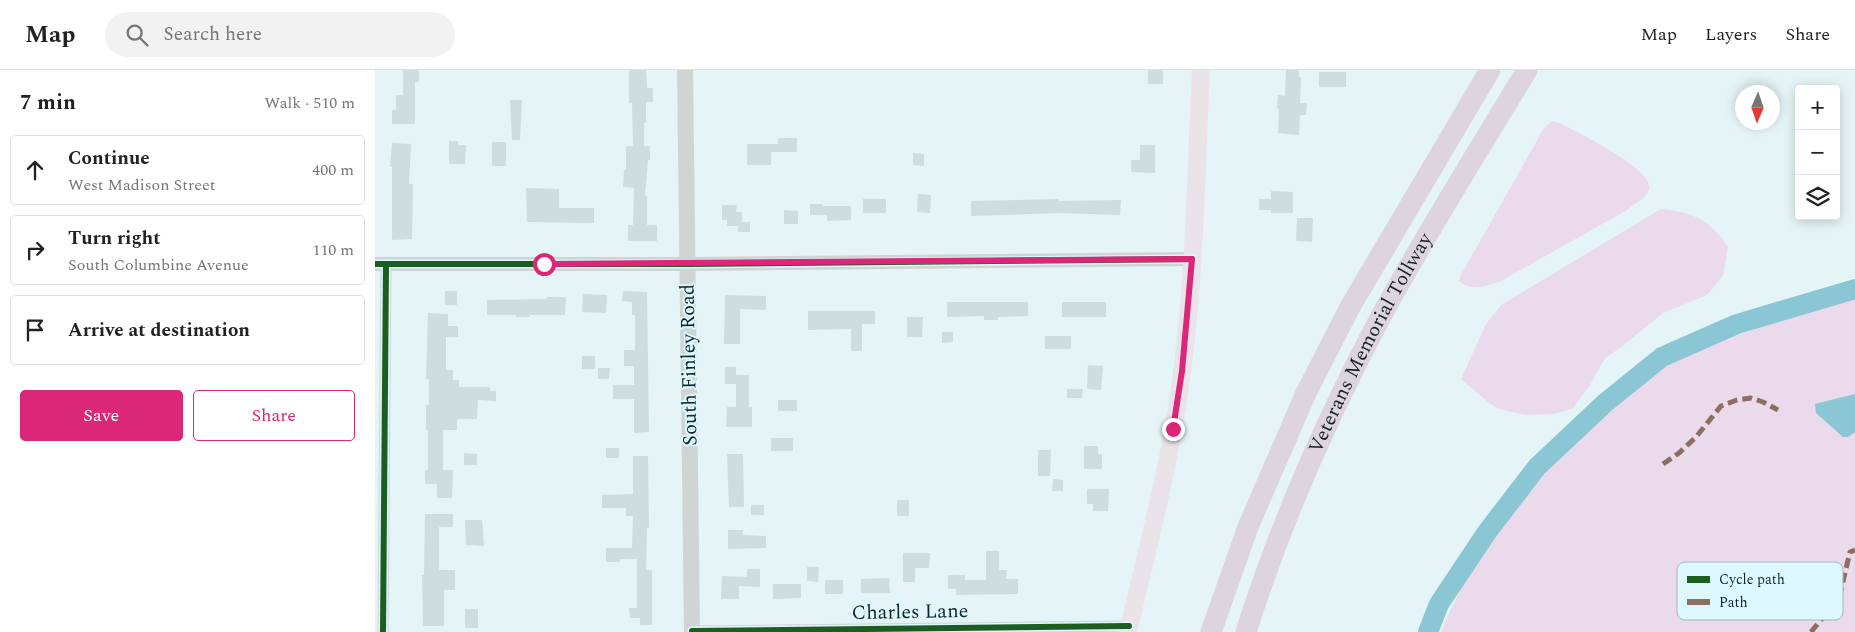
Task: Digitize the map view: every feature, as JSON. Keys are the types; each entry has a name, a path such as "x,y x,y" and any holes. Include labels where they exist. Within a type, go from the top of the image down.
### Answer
{"highway":[{"name":"Veterans Memorial Tollway","path":"1211,632 1248,527 1311,384 1350,306 1490,70"},
{"name":"Veterans Memorial Tollway","path":"1245,632 1279,535 1336,406 1385,310 1527,70"}],"main road":[{"name":"South Finley Road","path":"685,70 692,631"},
{"path":"1129,629 1173,429 1182,371 1192,259 1201,70"}],"street":[{"path":"383,632 380,397 381,264 688,264 1192,259"},
{"name":"Charles Lane","path":"692,631 1129,629"}],"shaded area":[{"path":"1552,121 1583,135 1628,162 1647,181 1648,192 1627,210 1501,281 1480,287 1464,284 1459,281 1461,275 1544,128"},
{"path":"1661,209 1682,212 1700,219 1715,230 1728,247 1723,275 1707,295 1663,313 1605,358 1590,385 1573,408 1555,414 1525,415 1499,409 1461,379 1486,324 1501,305"},
{"path":"1855,299 1855,632 1441,632 1456,598 1475,564 1495,532 1518,502 1559,457 1640,384 1673,363 1762,325 1798,312"}],"water":[{"path":"1855,394 1855,432 1848,437 1843,437 1816,413 1815,404"}],"building":[{"path":"403,70 419,70 419,82 415,82 415,124 392,124 392,110 396,110 396,95 403,95"},
{"path":"629,70 646,70 647,88 653,88 653,102 646,102 646,123 644,123 644,146 650,146 645,196 647,196 647,225 657,225 657,241 628,241 628,225 633,225 634,188 623,187 624,170 626,170 626,146 633,146 632,103 629,103"},
{"path":"1148,70 1163,70 1163,84 1148,84"},
{"path":"1286,70 1299,70 1299,77 1301,77 1300,103 1307,103 1306,115 1300,115 1299,135 1278,133 1278,95 1285,96"},
{"path":"1319,72 1346,72 1346,87 1319,87"},
{"path":"510,100 522,100 520,140 512,140"},
{"path":"778,138 797,138 797,152 771,152 771,165 747,165 747,144 778,144"},
{"path":"449,141 458,141 458,145 466,145 465,164 449,164"},
{"path":"492,142 506,142 506,166 492,166"},
{"path":"392,143 411,144 409,184 413,184 412,239 392,240 392,167 390,167"},
{"path":"1140,145 1155,145 1155,173 1131,172 1131,160 1140,160"},
{"path":"913,153 924,154 924,166 913,165"},
{"path":"526,188 559,189 559,208 594,208 594,223 527,222"},
{"path":"1271,191 1293,192 1293,213 1271,213 1271,210 1259,210 1259,199 1271,199"},
{"path":"918,194 931,195 930,213 917,212"},
{"path":"863,199 886,199 886,213 863,213"},
{"path":"1059,199 1059,201 1121,200 1120,215 1059,213 971,216 971,201"},
{"path":"810,204 851,206 851,220 827,221 827,215 810,215"},
{"path":"722,205 737,205 736,212 742,212 742,222 750,222 750,232 738,232 738,226 727,226 727,220 722,220"},
{"path":"784,210 798,211 798,224 784,224"},
{"path":"1297,218 1313,218 1312,242 1296,241"},
{"path":"445,291 457,291 457,305 445,305"},
{"path":"623,291 647,292 649,432 634,433 634,399 613,399 613,385 634,385 634,366 624,366 624,350 635,350 635,315 632,315 632,302 622,301"},
{"path":"583,294 607,295 606,313 582,312"},
{"path":"725,295 766,296 766,310 740,309 740,344 724,344"},
{"path":"547,297 566,297 565,315 516,317 516,315 487,315 487,300 547,299"},
{"path":"947,302 1028,302 1028,316 998,317 998,320 984,320 984,316 947,317"},
{"path":"1062,302 1106,302 1106,317 1062,317"},
{"path":"808,311 875,311 875,324 862,324 862,351 851,351 851,329 808,330"},
{"path":"428,313 448,314 448,326 458,326 458,337 446,337 446,370 453,370 453,380 459,380 459,387 490,387 490,391 496,391 496,401 478,400 477,419 457,419 457,430 443,430 443,470 453,470 452,498 437,498 437,484 425,484 425,470 428,470 426,405 429,405 429,379 426,379"},
{"path":"907,317 923,317 922,337 907,337"},
{"path":"942,332 953,332 953,342 942,343"},
{"path":"1045,336 1071,336 1071,349 1045,349"},
{"path":"582,356 595,356 595,369 582,369"},
{"path":"1088,365 1103,366 1101,390 1087,389"},
{"path":"725,367 736,367 736,375 749,375 749,407 752,407 752,427 726,427 727,407 736,407 736,384 725,384"},
{"path":"598,368 610,368 609,379 598,379"},
{"path":"1067,389 1083,389 1082,398 1067,398"},
{"path":"778,400 797,400 797,411 778,411"},
{"path":"771,438 793,438 793,451 771,451"},
{"path":"1084,446 1098,446 1098,454 1102,454 1102,469 1084,469"},
{"path":"606,448 619,448 619,458 606,458"},
{"path":"1038,450 1051,450 1050,476 1038,476"},
{"path":"464,453 477,454 477,465 464,465"},
{"path":"727,454 743,454 744,507 729,507"},
{"path":"633,456 648,456 649,528 647,528 646,570 652,570 652,625 640,625 640,618 630,618 629,608 637,608 637,559 620,559 620,562 606,562 606,548 632,548 633,516 626,516 626,508 602,508 602,495 633,494"},
{"path":"1053,479 1063,480 1063,491 1052,491"},
{"path":"1087,489 1109,489 1108,511 1093,511 1093,504 1087,504"},
{"path":"897,500 909,500 909,516 897,516"},
{"path":"751,505 764,505 764,515 751,515"},
{"path":"425,514 453,514 453,527 439,527 439,570 455,570 455,590 444,590 444,626 423,626 422,575 424,575"},
{"path":"465,520 482,520 484,546 466,545"},
{"path":"728,530 743,530 743,535 766,536 766,548 728,549"},
{"path":"986,551 999,551 999,570 1007,570 1006,579 1018,579 1018,594 956,595 956,589 948,589 948,575 965,575 965,580 986,580"},
{"path":"903,553 930,553 929,568 915,568 915,582 903,582"},
{"path":"807,567 819,567 818,582 807,581"},
{"path":"747,569 760,569 760,587 739,586 739,599 721,599 722,576 747,577"},
{"path":"889,578 890,593 861,593 861,579"},
{"path":"825,580 843,580 843,594 825,594"},
{"path":"773,584 801,584 801,598 773,599"},
{"path":"465,609 478,609 478,628 465,628"}],"waterway":[{"path":"1428,632 1439,604 1487,532 1537,467 1605,403 1662,357 1737,324 1855,289"}],"marked path":[{"path":"1663,464 1679,453 1696,437 1721,406 1737,400 1751,398 1778,410"},
{"path":"1843,581 1850,552 1855,550"},
{"path":"1811,632 1821,620"}],"cycle path":[{"path":"375,264 688,264 1192,259"},
{"path":"383,632 386,264"},
{"path":"692,631 1129,626"}],"route":[{"path":"544,264 1192,259 1182,371 1173,429"}]}
